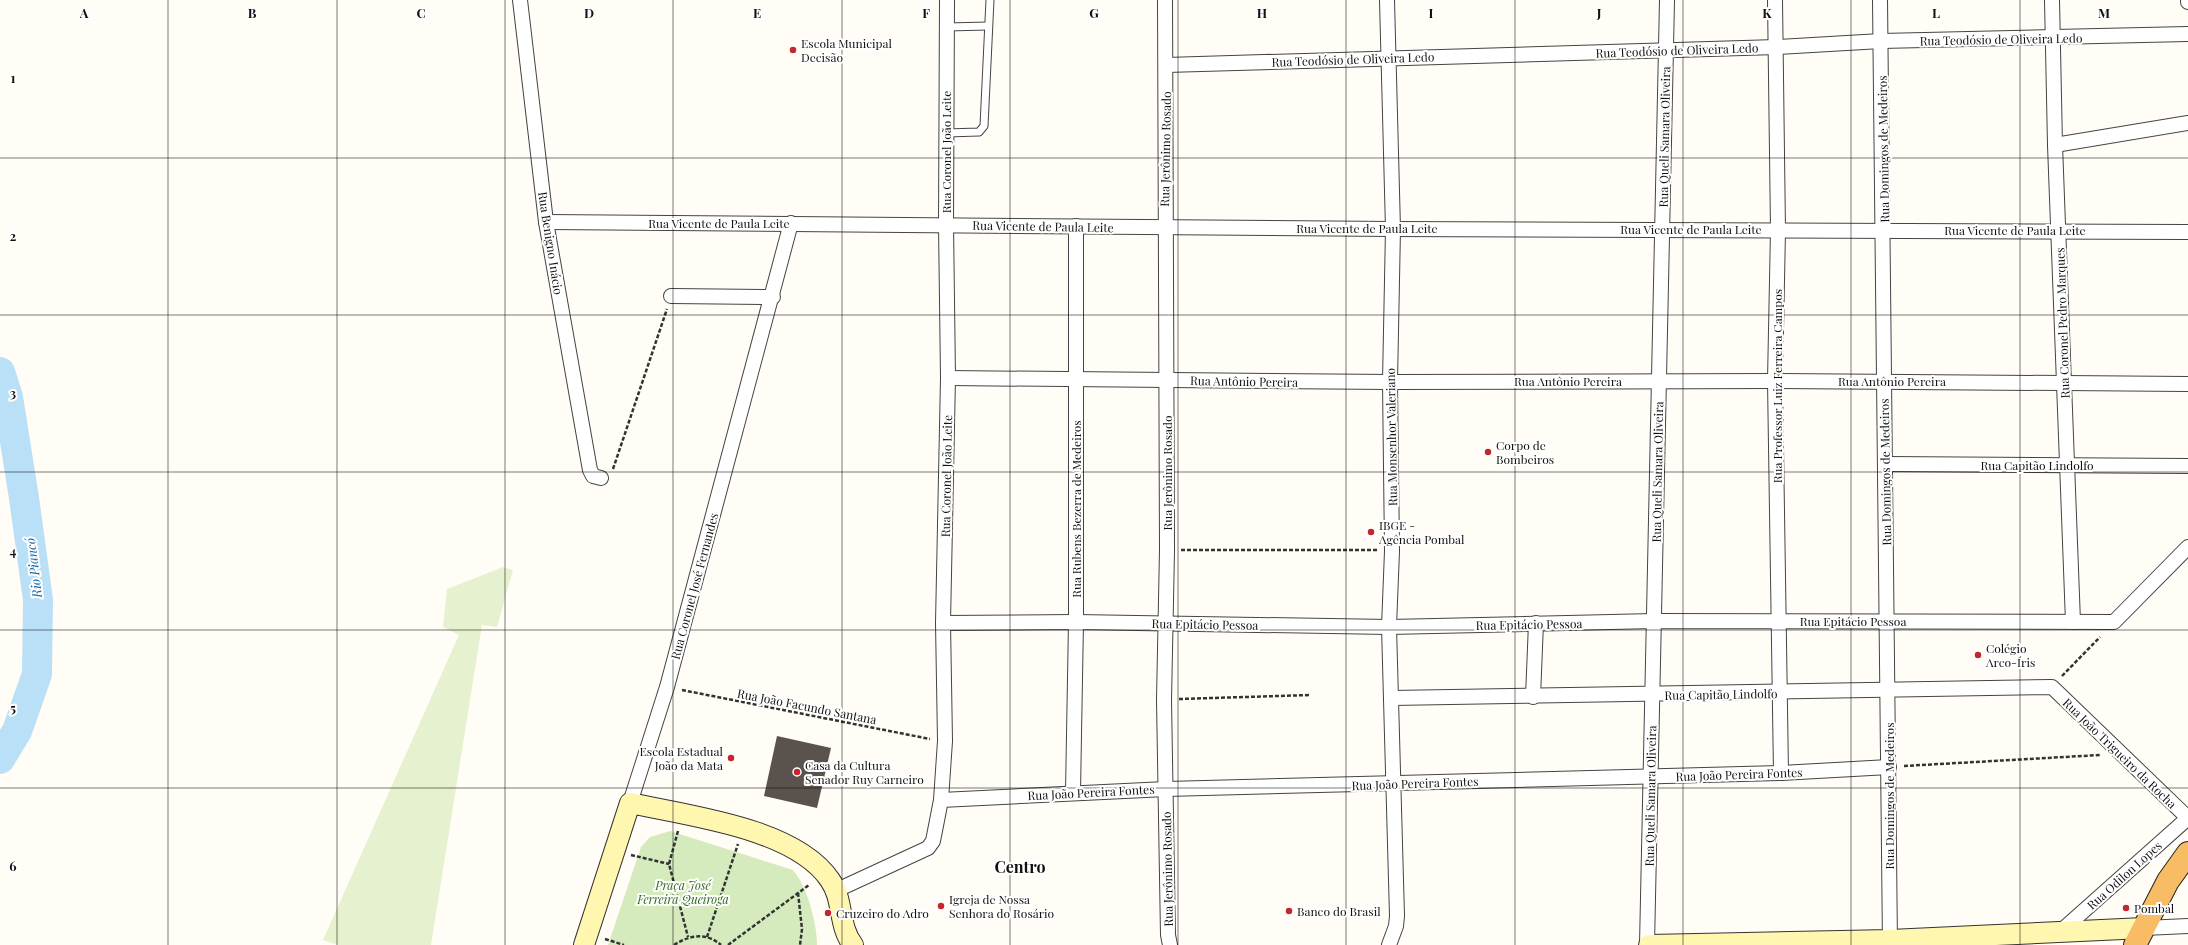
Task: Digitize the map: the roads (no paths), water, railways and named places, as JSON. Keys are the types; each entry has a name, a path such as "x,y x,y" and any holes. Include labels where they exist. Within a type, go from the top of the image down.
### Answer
{"highway":[{"path":"2139,936 2168,881 2188,853"}],"main road":[{"path":"630,803 743,828 778,840 795,849 825,873 837,890 845,930 853,945"},
{"name":"Rua Coronel José Fernandes","path":"584,945 630,803"},
{"path":"1648,945 1890,942 2060,932 2139,936"}],"street":[{"name":"Rua Benigno Inácio","path":"520,0 546,222 590,470 593,476 601,478"},
{"name":"Rua Coronel João Leite","path":"837,890 928,848 933,841 941,800 945,741 943,624 948,378 946,224 947,0"},
{"name":"Rua Jerônimo Rosado","path":"1165,0 1167,550 1164,700 1168,935 1170,945"},
{"name":"Rua Monsenhor Valeriano","path":"1387,0 1390,58 1393,229 1390,382 1392,551 1390,627 1397,916 1396,926 1390,945"},
{"name":"Rua Queli Samara Oliveira","path":"1648,945 1650,776 1667,0"},
{"name":"Rua Professor Luiz Ferreira Campos","path":"1774,0 1777,47 1778,230 1775,381 1780,621 1780,773"},
{"name":"Rua Domingos de Medeiros","path":"1880,0 1884,229 1883,381 1886,464 1888,620 1890,942"},
{"name":"Rua Coronel Pedro Marques","path":"2052,0 2063,383 2073,622"},
{"name":"Rua Teodósio de Oliveira Ledo","path":"1166,65 1666,51 1881,41 2188,34"},
{"path":"2055,145 2188,123"},
{"name":"Rua Vicente de Paula Leite","path":"546,222 946,224 1393,229 1884,229 2188,232"},
{"name":"Rua Coronel José Fernandes","path":"630,803 667,687 792,223"},
{"name":"Rua Rubens Bezerra de Medeiros","path":"1073,792 1076,622 1076,226"},
{"path":"672,296 773,297"},
{"name":"Rua Antônio Pereira","path":"948,378 1390,382 1883,381 2188,384"},
{"name":"Rua Capitão Lindolfo","path":"1886,464 2188,466"},
{"name":"Rua Epitácio Pessoa","path":"943,624 1076,622 1390,627 1654,621 1888,620 2114,622 2188,547"},
{"path":"1533,697 1536,624"},
{"name":"Rua Capitão Lindolfo","path":"1391,698 1780,693 1888,689 2052,687"},
{"name":"Rua João Trigueiro da Rocha","path":"2052,687 2188,818"},
{"name":"Rua João Pereira Fontes","path":"941,800 1073,792 1780,773 1889,767"},
{"name":"Rua Odilon Lopes","path":"2060,932 2188,818"},
{"path":"2139,936 2188,926"}],"lane":[{"path":"946,133 979,132 984,126 990,0"},
{"path":"947,27 988,26"}],"waterway":[{"name":"Rio Piancó","path":"0,372 8,397 38,600 37,674 17,731 0,759"}],"place":[{"name":"Escola Municipal Decisão","path":"793,50"},
{"name":"Corpo de Bombeiros","path":"1488,452"},
{"name":"IBGE - Agência Pombal","path":"1371,532"},
{"name":"Colégio Arco-Íris","path":"1978,655"},
{"name":"Escola Estadual João da Mata","path":"731,758"},
{"name":"Casa da Cultura Senador Ruy Carneiro","path":"797,772"},
{"name":"Igreja de Nossa Senhora do Rosário","path":"941,906"},
{"name":"Pombal","path":"2126,908"},
{"name":"Banco do Brasil","path":"1289,911"},
{"name":"Cruzeiro do Adro","path":"828,913"}],"district":[{"name":"Centro","path":"1020,866"}],"park label":[{"name":"Praça José Ferreira Queiroga","path":"683,892"}]}
